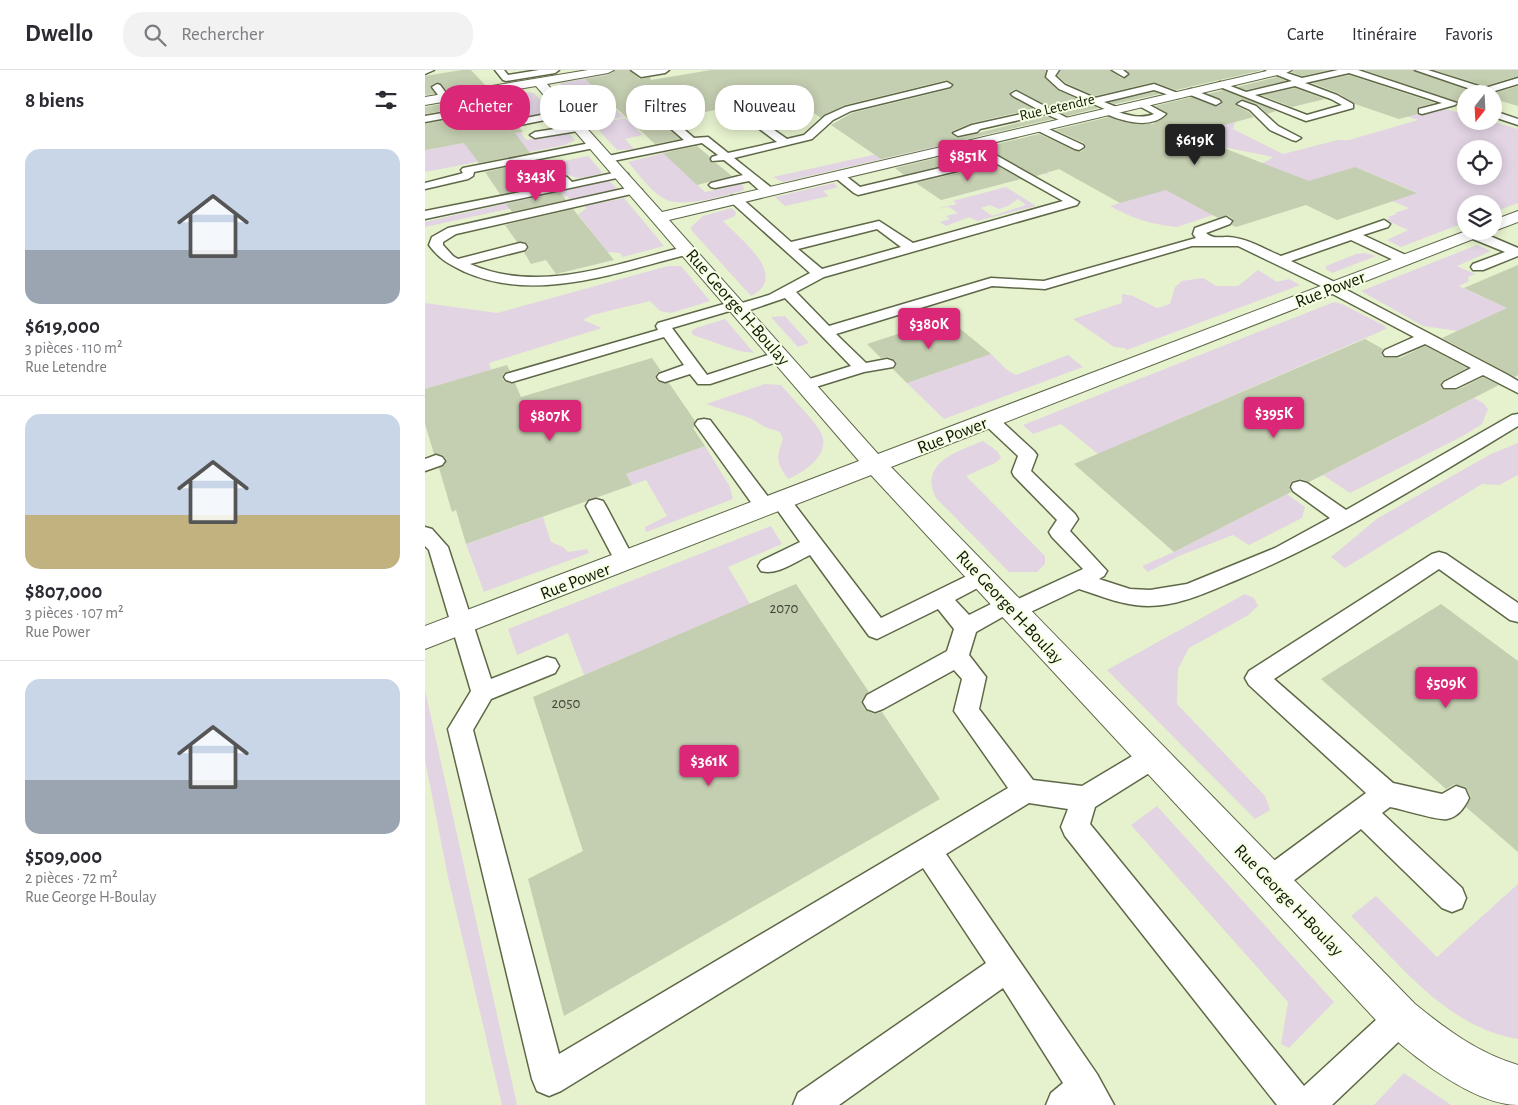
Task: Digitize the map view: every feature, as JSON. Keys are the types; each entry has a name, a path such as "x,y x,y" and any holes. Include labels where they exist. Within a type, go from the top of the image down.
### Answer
{"street":[{"path":"501,85 528,79 609,70"},
{"name":"Rue Letendre","path":"659,217 1040,128 1071,127 1112,111 1277,71"},
{"name":"Rue George H-Boulay","path":"528,79 597,147 875,465 1401,1018 1435,1048 1475,1072 1518,1087"},
{"path":"425,100 440,92"},
{"name":"Rue Power","path":"425,638 1458,240"}],"lane":[{"path":"425,71 430,70"},
{"path":"635,70 641,74 665,70"},
{"path":"1229,108 1299,82 1349,70 1453,103 1421,111"},
{"path":"1423,70 1485,91 1518,81"},
{"path":"1050,71 1050,77 1063,87 1094,101 1125,119 1163,118 1159,112 1142,104"},
{"path":"1094,101 1154,87 1191,92 1306,118 1350,106 1335,96 1277,71"},
{"path":"496,74 528,79"},
{"path":"1501,76 1518,81"},
{"path":"713,159 808,137 829,118 848,109 947,85"},
{"path":"1220,86 1244,104 1256,110 1274,128 1296,138"},
{"path":"1191,92 1215,102"},
{"path":"1402,96 1417,92"},
{"path":"1016,94 1071,127 1058,137"},
{"path":"1310,108 1324,113"},
{"path":"780,356 704,381 663,326 774,298 819,274 1073,202 995,158 958,133 1045,110"},
{"path":"1503,111 1518,112"},
{"path":"1503,117 1518,122"},
{"path":"425,120 440,119"},
{"path":"1133,120 1153,129"},
{"path":"530,127 597,147"},
{"path":"1040,128 1058,137 1082,139 1084,145"},
{"path":"425,215 566,182 597,147 602,130"},
{"path":"678,130 691,141"},
{"path":"767,130 785,143"},
{"path":"535,135 597,147"},
{"path":"425,186 465,177 469,174 467,170 597,147 704,139 769,191"},
{"path":"597,147 441,236 437,240 436,245 448,259 486,276 519,281 543,282 570,279 688,250"},
{"path":"838,175 858,191 995,158"},
{"path":"715,185 751,177"},
{"path":"735,200 819,274"},
{"path":"1208,241 1199,234 1199,231 1226,222"},
{"path":"789,247 879,224 911,248"},
{"path":"1280,261 1384,224"},
{"path":"1352,236 1405,260"},
{"path":"1491,240 1518,252"},
{"path":"826,332 991,282 1045,285 1191,242 1241,243 1333,288 1518,388"},
{"path":"457,263 521,247"},
{"path":"1478,267 1518,252"},
{"path":"787,291 862,368"},
{"path":"512,377 666,332"},
{"path":"1391,353 1425,338"},
{"path":"1447,349 1468,340"},
{"path":"806,385 862,368 887,364"},
{"path":"665,377 694,367"},
{"path":"1450,385 1484,368"},
{"path":"1077,580 1130,597 1150,598 1190,591 1282,553 1409,484 1518,419"},
{"path":"875,702 957,657 966,628 1097,570 1059,532 1068,519 1021,472 1028,455 990,420"},
{"path":"704,424 773,504 813,546 877,630 982,577"},
{"path":"1300,487 1345,519"},
{"path":"596,506 625,561"},
{"path":"425,534 438,547 483,692"},
{"path":"768,566 813,546"},
{"path":"1456,798 1446,807 1386,794 1257,678 1439,559 1518,614"},
{"path":"941,598 966,628"},
{"path":"957,657 974,677 965,711 1026,792"},
{"path":"547,666 483,692 460,729 549,1078 1026,792 1085,799 1153,758"},
{"path":"1270,881 1386,794"},
{"path":"1085,799 1075,827 1298,1105"},
{"path":"1362,812 1452,898"},
{"path":"928,851 1007,967 1081,1099"},
{"path":"810,1105 1007,967"},
{"path":"1307,1105 1401,1018"}],"shaded area":[{"path":"620,72 602,85 560,85 561,83"},
{"path":"1319,85 1416,114 1422,115 1445,109 1457,112 1457,130 1503,130 1503,125 1518,129 1518,203 1502,209 1502,195 1457,195 1457,225 1401,247 1387,240 1408,230 1386,220 1395,213 1409,208 1392,201 1416,192 1355,167 1177,227 1151,223 1110,206 1133,199 1059,168 1045,172 1050,175 1029,170 1225,140 1214,134 1210,135 1158,106 1196,97 1215,104 1222,103 1209,97 1232,104 1199,111 1235,122 1233,129 1283,154 1338,140 1349,140 1418,120","holes":["1208,144 1273,157 1253,166"]},
{"path":"530,93 534,93 540,100 540,115 530,117"},
{"path":"831,93 814,96 814,94"},
{"path":"616,110 624,117 616,118"},
{"path":"625,118 626,130 638,130 643,135 625,139 634,149 617,150 599,130 616,130 616,120"},
{"path":"520,132 526,140 568,132 575,140 565,145 425,172 425,150"},
{"path":"945,139 952,143 783,182 773,177"},
{"path":"664,153 705,192 742,184 744,189 701,201 669,201 652,189 628,162"},
{"path":"588,156 603,173 578,178 568,175 550,178 540,166"},
{"path":"609,180 617,189 570,200 567,196 425,227 425,222"},
{"path":"834,183 838,187 823,191 829,196 785,206 775,197"},
{"path":"1006,187 1036,206 977,221 969,217 946,226 940,222 950,219 946,216 958,213 949,207 936,209 957,204 953,201","holes":["1018,199 1026,205 992,216 981,208 990,205 999,209 1008,206"]},
{"path":"624,198 664,246 623,257 620,253 607,252 578,214 586,209 585,206"},
{"path":"732,208 736,213 735,216 723,221 750,248 764,268 766,279 762,288 751,296 692,231 691,227 703,216"},
{"path":"1477,245 1491,251 1457,266 1475,274 1468,277 1469,281 1459,286 1518,313 1518,339 1480,320 1458,331 1423,326 1361,291"},
{"path":"1365,253 1376,256 1332,273 1326,269 1326,266 1356,254"},
{"path":"668,266 681,266 710,301 671,313 660,311 650,301 592,315 583,320 602,328 489,363 491,370 425,389 425,303 497,313"},
{"path":"1258,270 1277,282 1289,279 1300,285 1127,350 1114,347 1073,319 1122,303 1122,294 1133,296 1157,308 1170,304 1175,287 1182,281 1203,278 1216,286 1238,286"},
{"path":"1334,302 1342,304 1385,326 1386,329 1098,454 1061,424 1033,434 1023,425"},
{"path":"785,316 809,343 798,347 771,317"},
{"path":"725,319 754,353 739,351 693,335 691,332 696,328"},
{"path":"991,354 1007,370 1016,375 1068,355 1083,367 944,419 907,383"},
{"path":"765,384 781,385 814,422 821,433 823,441 823,448 814,462 788,479 778,460 783,439 780,432 765,427 750,418 706,404"},
{"path":"1474,398 1483,403 1488,409 1482,424 1461,437 1350,493 1323,475"},
{"path":"983,441 998,452 1001,458 995,463 966,476 1045,556 1045,564 1037,572 1009,572 936,498 932,486 932,476 936,467 952,454"},
{"path":"1518,443 1518,475 1499,485 1482,484 1345,568 1331,557 1378,518 1491,454"},
{"path":"705,446 730,487 733,499 646,532 645,527 667,516 646,480 632,485 626,474"},
{"path":"1287,494 1305,507 1302,518 1249,545 1233,535 1179,556 1148,572 1142,566 1174,552"},
{"path":"543,517 551,542 563,547 568,552 587,549 589,553 484,592 466,544"},
{"path":"771,526 782,544 728,567 750,604 584,675 568,633 517,655 508,629"},
{"path":"1245,594 1254,598 1258,606 1247,616 1189,648 1178,669 1177,704 1265,796 1270,810 1255,819 1107,670"},
{"path":"425,690 517,1105 502,1105 448,877 425,760"},
{"path":"1157,806 1334,1002 1289,1048 1281,1044 1288,1002 1131,825"},
{"path":"1518,884 1518,1039 1492,1032 1469,1022 1447,1008 1406,973 1351,916 1376,896 1437,957"},
{"path":"1404,1073 1451,1105 1374,1105"}],"building":[{"path":"471,70 485,85 442,85 436,82 430,87 435,94 425,95 425,76"},
{"path":"616,70 629,70 640,79 650,77 651,80 711,70 1046,70 1045,78 1058,90 1098,108 1067,116 1015,89 1010,92 1010,95 1034,109 972,123 952,131 951,134 958,138 1046,116 1053,119 881,159 831,125 852,113 950,89 954,85 947,80 845,105 821,118 814,113 814,85 715,85 715,110 705,112 705,85 626,85 626,117 616,108 616,85 591,85 585,79 608,75"},
{"path":"1061,70 1110,70 1123,79 1130,74 1126,70 1263,70 1176,90 1154,82 1095,96 1066,83 1057,76"},
{"path":"1294,70 1329,70 1302,76 1291,72"},
{"path":"1364,70 1413,70 1457,86 1457,102"},
{"path":"1434,70 1518,70 1518,76 1488,85 1482,85"},
{"path":"1349,75 1435,103 1419,107 1417,114 1399,119 1355,104 1338,93 1312,83"},
{"path":"1277,77 1286,81 1246,90 1237,87"},
{"path":"1518,86 1518,106 1503,102 1503,91"},
{"path":"1295,88 1325,99 1292,107 1261,95"},
{"path":"1223,90 1276,111 1267,114 1257,104 1241,99 1235,105 1249,112 1254,117 1205,130 1226,140 1211,143 1309,181 1355,167 1417,193 1337,220 1306,205 1236,227 1232,225 1233,219 1227,215 1218,218 1166,190 1120,203 1059,169 1036,176 985,147 1039,134 1080,152 1086,148 1084,143 1055,130 1109,117 1136,124 1153,124 1168,114 1155,106 1192,97 1217,107 1222,104 1222,101 1208,94"},
{"path":"1154,92 1160,94 1115,104 1110,102"},
{"path":"440,104 440,112 425,114 425,107"},
{"path":"440,121 440,130 521,130 523,132 515,133 530,153 479,163 464,143 425,150 425,124"},
{"path":"640,130 670,130 680,139 655,144"},
{"path":"697,146 710,157 711,163 716,163 732,176 697,185 663,153"},
{"path":"970,150 981,156 904,175 895,168"},
{"path":"536,161 554,184 500,194 485,172"},
{"path":"994,164 1021,179 941,200 916,183"},
{"path":"560,192 566,200 512,212 506,204"},
{"path":"573,209 614,260 556,274 546,260 531,264 524,252 527,251 529,246 525,242 517,242 505,225"},
{"path":"1518,265 1518,375 1515,377 1442,338 1507,308 1464,288"},
{"path":"947,318 991,354 907,383 893,369 897,365 895,360 888,357 881,358 867,344"},
{"path":"1365,339 1383,349 1381,354 1385,358 1400,358 1425,346 1467,368 1442,381 1440,386 1444,390 1457,390 1483,377 1499,385 1309,482 1301,479 1292,481 1289,486 1291,492 1174,552 1074,464"},
{"path":"652,358 661,371 657,373 655,378 658,382 669,383 695,421 693,424 695,427 693,428 705,446 626,474 632,485 466,544 456,510 452,512 439,468 447,460 443,455 434,454 425,424 425,389 507,365 510,371 504,373 502,378 505,382 515,383 521,397"},
{"path":"796,584 869,692 861,701 865,710 874,714 882,712 940,799 564,1016 528,879 583,851 533,697"},
{"path":"1441,604 1518,661 1518,852 1466,807 1471,797 1466,787 1455,784 1446,789 1321,679"}]}
